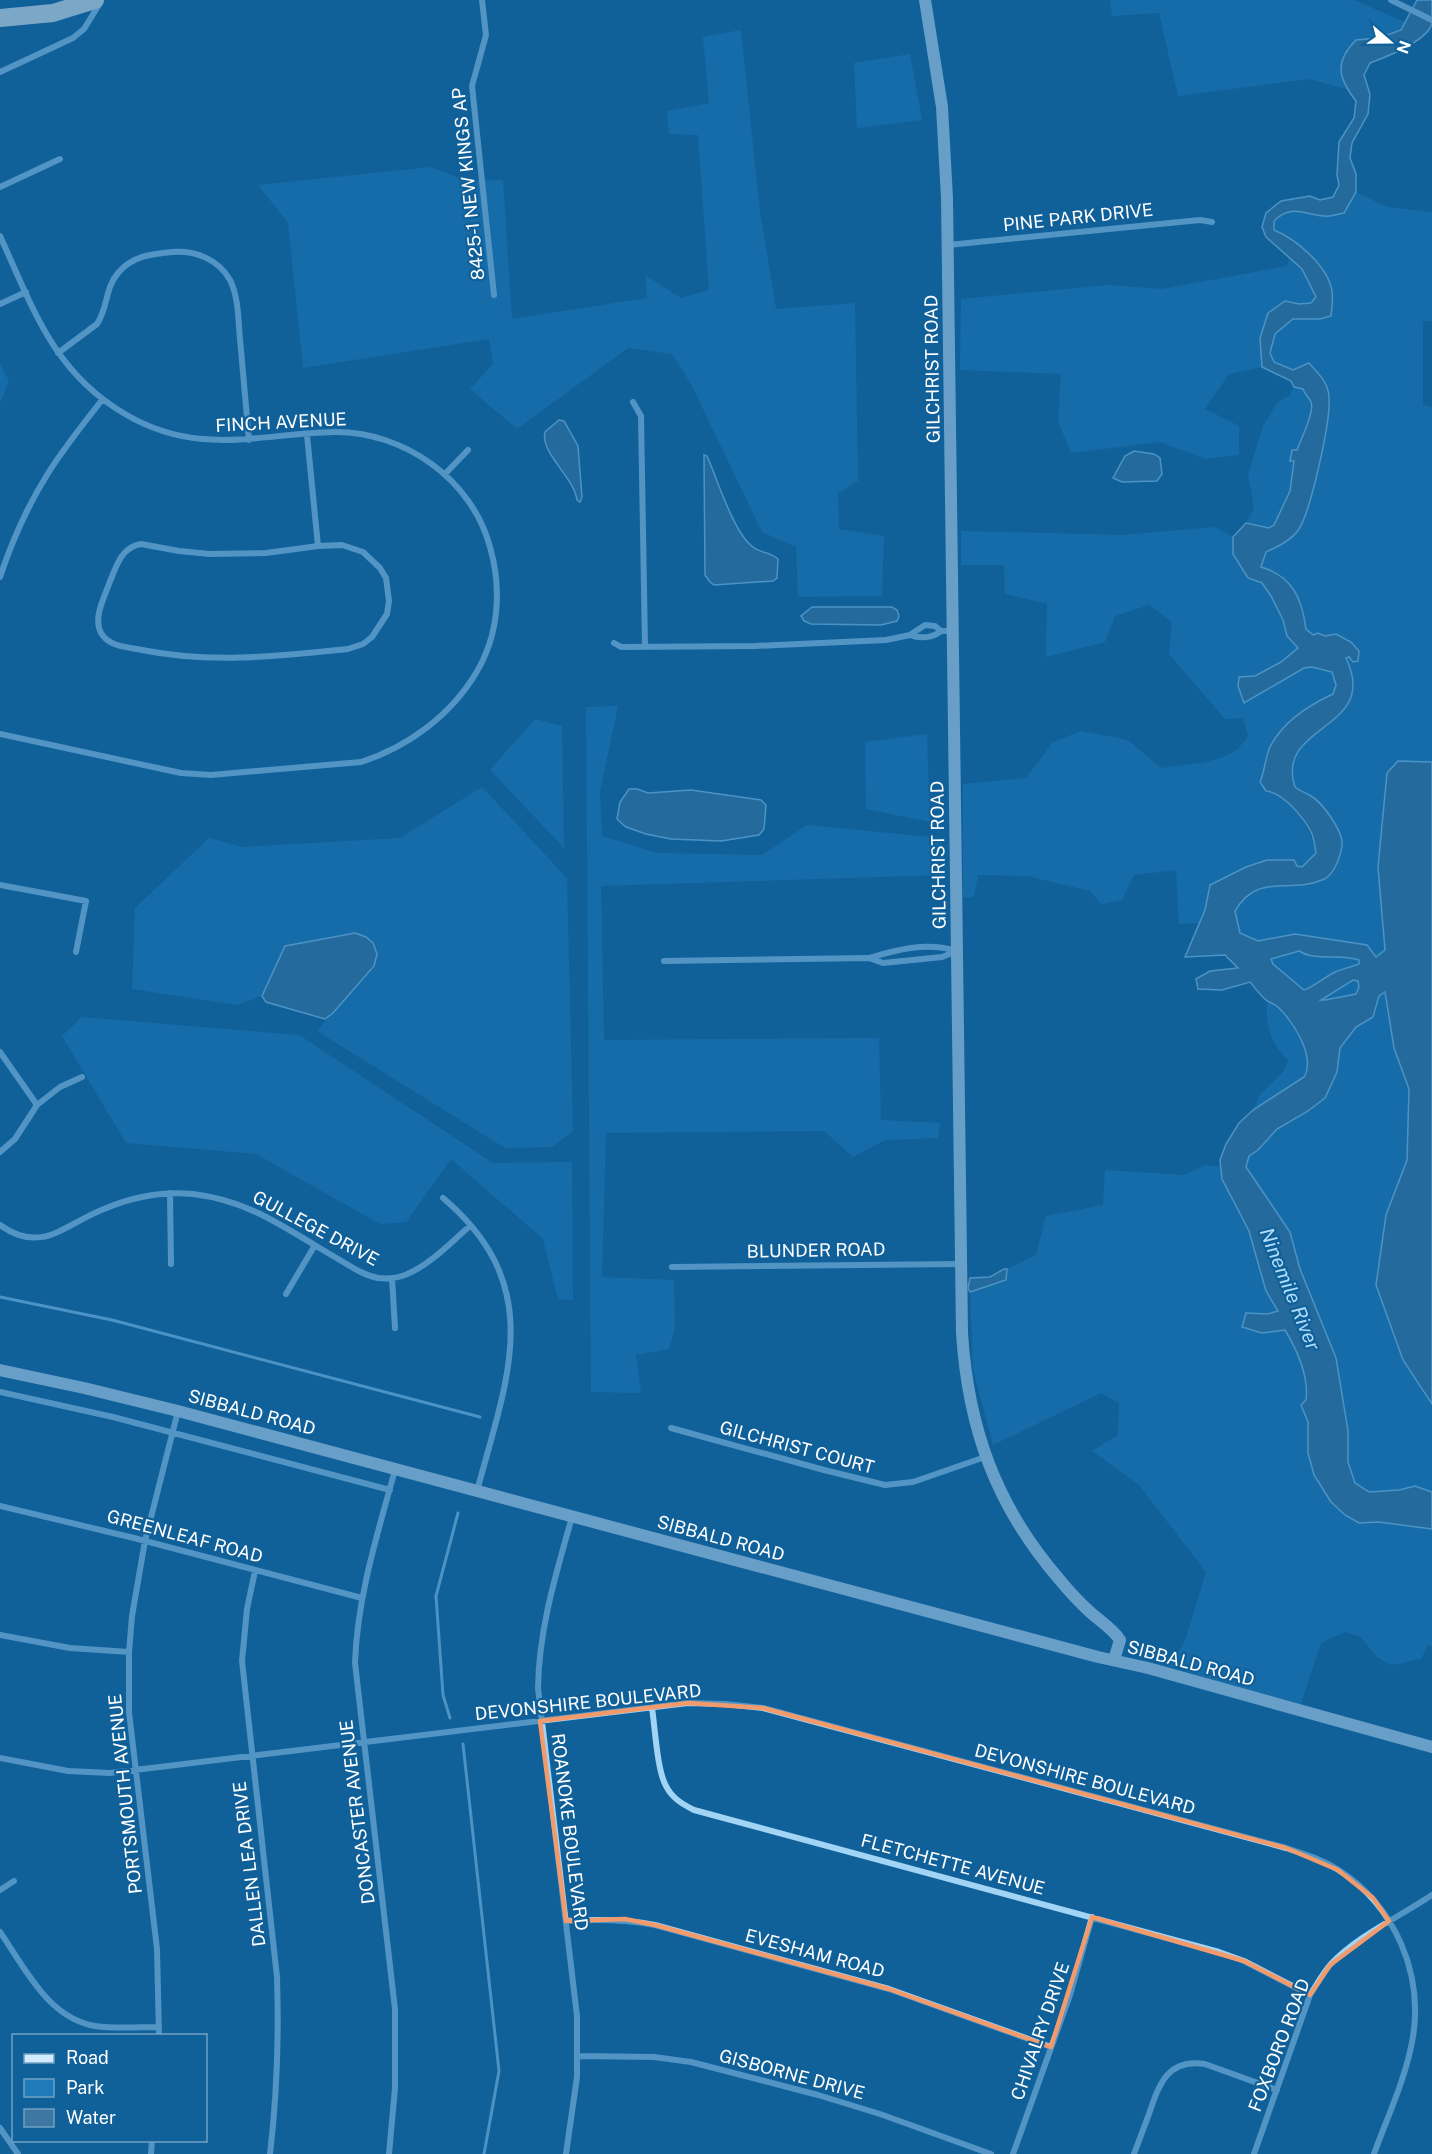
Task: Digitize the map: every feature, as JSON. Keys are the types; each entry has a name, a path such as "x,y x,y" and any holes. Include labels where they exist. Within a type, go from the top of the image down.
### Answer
{"highway":[{"path":"0,18 53,13 95,0"}],"street":[{"path":"0,72 73,38 84,29 102,0"},
{"name":"8425-1 NEW KINGS AP","path":"482,0 486,35 472,86 495,295"},
{"name":"GILCHRIST ROAD","path":"925,0 942,107 948,245 947,631 957,951 964,1369 973,1419 985,1457 1000,1492 1039,1556 1069,1591 1116,1634 1120,1640 1114,1660"},
{"path":"1392,0 1432,20"},
{"path":"0,187 60,159"},
{"name":"PINE PARK DRIVE","path":"948,245 1200,220 1212,222"},
{"name":"FINCH AVENUE","path":"0,236 46,336 72,371 102,399 145,424 187,437 228,442 334,432 375,438 407,449 436,466 466,498 483,526 494,560 498,597 493,631 478,670 457,700 433,723 391,751 361,762 211,775 163,771 0,734"},
{"path":"58,353 102,318 110,286 127,264 140,257 183,251 198,254 221,268 229,279 236,300 249,440"},
{"path":"0,304 26,292"},
{"path":"0,577 18,530 48,473 102,399"},
{"path":"633,402 641,416 645,646"},
{"path":"307,435 318,546"},
{"path":"445,474 468,450"},
{"path":"141,543 178,551 236,555 318,546 352,547 363,552 380,568 386,578 389,601 387,614 372,637 363,644 348,649 248,659 216,659 160,654 116,645 102,634 99,626 100,609 121,556 135,545 141,543"},
{"path":"614,643 621,647 755,646 886,640 910,635 924,625 935,626 947,631"},
{"path":"910,635 916,638 935,636 947,631"},
{"path":"0,885 86,901 76,952"},
{"path":"664,961 869,958 900,949 922,946 942,947 957,951"},
{"path":"869,958 883,963 942,957 957,951"},
{"path":"0,1052 37,1105"},
{"path":"0,1152 15,1139 37,1105 60,1086 82,1077"},
{"path":"170,1193 171,1264"},
{"name":"GULLEGE DRIVE","path":"0,1225 20,1235 43,1238 60,1232 86,1217 147,1195 192,1194 230,1202 269,1218 367,1274 379,1278 405,1275 420,1267 470,1226"},
{"path":"442,1198 461,1213 486,1246 497,1266 508,1301 512,1335 506,1383 477,1491"},
{"path":"286,1294 315,1245"},
{"name":"BLUNDER ROAD","path":"672,1267 961,1264"},
{"path":"392,1278 395,1328"},
{"name":"SIBBALD ROAD","path":"0,1370 178,1411 1432,1747"},
{"path":"0,1392 75,1407 390,1490"},
{"name":"PORTSMOUTH AVENUE","path":"159,2034 157,1949 129,1712 129,1652 132,1616 145,1541 178,1411"},
{"name":"GILCHRIST COURT","path":"671,1428 885,1485 913,1482 985,1457"},
{"name":"DONCASTER AVENUE","path":"388,2154 395,2088 395,2009 355,1663 357,1624 362,1598 395,1470"},
{"name":"GREENLEAF ROAD","path":"0,1506 362,1598"},
{"name":"ROANOKE BOULEVARD","path":"566,2154 575,2099 578,2056 577,2016 540,1721 538,1688 542,1634 572,1517"},
{"name":"DALLEN LEA DRIVE","path":"255,1571 247,1608 242,1661 277,1977 278,2078 270,2154"},
{"path":"0,1635 70,1648 129,1652"},
{"name":"DEVONSHIRE BOULEVARD","path":"0,1758 85,1773 135,1771 687,1703 725,1704 764,1708 1286,1848 1319,1859 1338,1870 1373,1898 1389,1921 1407,1956 1415,2000 1412,2042 1374,2154"},
{"name":"FLETCHETTE AVENUE","path":"652,1707 661,1773 665,1785 681,1804 706,1813 1219,1952 1245,1961 1311,1995"},
{"path":"0,1890 14,1881"},
{"name":"FOXBORO ROAD","path":"1254,2154 1311,1995 1321,1977 1339,1956 1389,1921 1432,1895"},
{"name":"CHIVALRY DRIVE","path":"1013,2154 1077,1973 1092,1917"},
{"name":"EVESHAM ROAD","path":"566,1921 600,1918 655,1924 889,1989 1051,2047"},
{"path":"0,1932 49,2001 64,2014 95,2026 159,2027"},
{"name":"GISBORNE DRIVE","path":"578,2056 654,2057 691,2062 818,2095 880,2114 991,2154"},
{"path":"1134,2154 1158,2086 1172,2069 1183,2064 1194,2062 1205,2064 1277,2090"},
{"path":"0,2128 18,2154"}],"highlighted area":[{"path":"688,1703 763,1708 1286,1848 1338,1870 1373,1898 1389,1921 1330,1965 1310,1995 1244,1961 1092,1917 1051,2047 889,1989 655,1925 625,1919 566,1921 540,1721"}],"green space":[{"path":"1110,0 1354,0 1405,22 1401,30 1379,38 1356,40 1350,46 1343,57 1341,68 1346,89 1309,79 1178,96 1159,13 1112,16"},
{"path":"741,30 760,212 776,309 855,303 858,481 838,493 839,529 884,536 882,596 798,597 796,547 762,532 691,384 672,354 628,348 517,429 470,389 493,364 489,339 303,368 288,223 258,185 431,167 466,181 503,180 512,319 647,298 645,275 681,298 709,290 698,135 669,134 667,111 709,103 703,37"},
{"path":"910,54 922,120 857,128 854,63"},
{"path":"1356,192 1387,207 1432,212 1432,321 1423,321 1423,405 1432,407 1432,762 1398,761 1378,867 1385,950 1376,957 1295,934 1258,941 1240,933 1235,911 1247,897 1260,889 1303,885 1317,881 1329,873 1339,858 1312,796 1295,788 1293,767 1299,751 1340,714 1350,700 1353,682 1346,658 1358,661 1325,636 1313,635 1306,629 1303,610 1260,567 1265,552 1281,545 1317,474 1330,397 1293,370 1274,362 1270,353 1275,334 1293,319 1320,319 1331,315 1286,235 1274,230 1274,220 1288,211 1321,216 1343,213"},
{"path":"1290,258 1302,269 1316,297 1312,303 1299,304 1285,301 1260,338 1262,367 1229,374 1205,409 1239,426 1239,455 1205,459 1160,442 1071,453 1058,421 1061,374 960,370 961,299 1108,285 1162,289 1287,266"},
{"path":"0,363 9,381 0,403"},
{"path":"1294,387 1304,389 1312,407 1304,433 1297,450 1293,450 1290,461 1294,461 1290,491 1274,525 1269,528 1246,523 1254,508 1248,474 1263,426 1277,403 1290,395"},
{"path":"1215,527 1233,537 1233,554 1248,578 1262,583 1271,596 1283,620 1287,635 1298,648 1281,662 1255,676 1244,703 1304,668 1312,667 1333,672 1336,685 1333,694 1306,709 1276,736 1269,749 1260,782 1280,796 1296,812 1308,830 1316,853 1302,867 1267,860 1246,867 1210,885 1205,910 1199,923 1179,924 1176,870 1134,875 1122,900 1101,904 1090,891 1027,876 978,875 974,897 963,898 963,784 1026,778 1053,742 1081,731 1128,740 1161,768 1221,758 1232,753 1248,736 1243,718 1225,719 1169,654 1172,622 1149,605 1115,616 1105,642 1046,657 1047,604 1005,594 1004,565 961,565 961,531 1122,535"},
{"path":"618,706 600,792 602,836 657,853 762,855 807,825 941,838 942,875 601,886 604,1040 879,1038 881,1120 940,1123 938,1138 885,1140 853,1157 824,1131 606,1133 602,1277 674,1280 675,1328 669,1349 636,1355 641,1393 591,1392 586,707"},
{"path":"535,719 562,726 564,848 490,770"},
{"path":"927,734 930,822 866,809 865,742"},
{"path":"482,787 567,878 573,1131 552,1147 505,1148 317,1031 358,982 369,973 285,946 262,996 237,1005 132,989 135,908 209,838 243,847 400,838"},
{"path":"1299,951 1313,956 1351,958 1359,960 1359,964 1334,972 1304,990 1273,964 1270,958"},
{"path":"1353,980 1358,981 1359,987 1356,994 1320,1000"},
{"path":"1385,992 1394,1048 1409,1089 1407,1160 1386,1215 1403,1360 1432,1404 1432,1492 1415,1486 1399,1490 1369,1492 1355,1483 1348,1462 1348,1431 1336,1358 1300,1269 1290,1232 1246,1168 1249,1156 1258,1150 1277,1129 1325,1098 1337,1072 1340,1048 1356,1027 1372,1017 1379,996"},
{"path":"1267,1001 1280,1010 1296,1031 1307,1061 1300,1081 1253,1110 1259,1096 1282,1073 1289,1061 1273,1041 1267,1019"},
{"path":"82,1017 299,1035 493,1163 572,1162 573,1300 558,1299 543,1239 451,1159 406,1222 380,1224 256,1154 126,1143 62,1036"},
{"path":"1206,1165 1221,1167 1222,1179 1249,1231 1266,1291 1278,1311 1268,1314 1246,1313 1262,1333 1285,1330 1301,1364 1306,1382 1306,1401 1301,1405 1308,1422 1308,1453 1359,1523 1379,1522 1432,1529 1432,1646 1428,1645 1421,1659 1391,1665 1377,1657 1361,1637 1345,1632 1321,1643 1300,1707 1169,1666 1185,1641 1206,1572 1139,1485 1092,1451 1118,1435 1119,1403 1101,1393 993,1445 973,1370 970,1292 1005,1281 1007,1269 1036,1255 1046,1216 1103,1205 1105,1170 1184,1175"}],"water":[{"name":"Ninemile River","path":"1417,0 1432,0 1432,24 1428,31 1405,48 1370,63 1364,75 1370,94 1368,114 1352,143 1350,158 1356,174 1356,192 1344,213 1327,216 1292,211 1274,221 1274,230 1292,240 1318,263 1332,291 1331,316 1320,319 1293,319 1275,334 1270,353 1274,362 1293,370 1309,363 1327,388 1329,409 1319,465 1304,519 1292,537 1266,552 1261,567 1281,576 1288,582 1302,608 1306,629 1313,635 1336,634 1351,642 1359,651 1358,661 1353,662 1349,657 1346,658 1353,682 1350,700 1340,714 1311,737 1299,750 1293,766 1295,787 1316,799 1326,810 1341,836 1341,850 1334,868 1325,879 1309,884 1264,888 1244,899 1235,911 1240,933 1258,941 1295,934 1367,945 1376,957 1385,950 1378,867 1387,773 1398,761 1432,762 1432,1404 1403,1360 1376,1285 1386,1215 1407,1160 1409,1089 1394,1048 1385,992 1379,996 1373,1017 1356,1027 1340,1048 1337,1072 1325,1098 1277,1129 1258,1150 1249,1156 1246,1167 1290,1232 1300,1269 1336,1358 1348,1431 1348,1462 1355,1483 1369,1492 1399,1490 1415,1486 1432,1492 1432,1529 1379,1522 1359,1523 1345,1515 1331,1502 1314,1475 1308,1453 1308,1422 1301,1405 1306,1400 1306,1382 1294,1346 1285,1330 1262,1333 1242,1327 1246,1313 1268,1314 1278,1311 1266,1291 1249,1231 1222,1179 1220,1160 1226,1144 1239,1123 1253,1110 1304,1077 1307,1059 1301,1040 1290,1021 1250,982 1222,990 1198,989 1196,979 1210,971 1238,968 1225,955 1185,957 1205,910 1210,885 1246,867 1267,860 1294,860 1297,866 1302,867 1316,853 1312,834 1299,814 1279,796 1266,791 1260,782 1269,749 1276,736 1306,709 1333,694 1336,685 1332,672 1312,667 1304,668 1244,703 1238,686 1239,677 1255,676 1281,662 1298,648 1287,636 1283,620 1271,596 1262,583 1248,578 1233,554 1233,537 1246,523 1269,528 1274,525 1290,491 1294,461 1290,461 1292,450 1297,450 1312,406 1303,389 1294,387 1291,381 1262,367 1260,338 1268,313 1285,301 1299,304 1311,303 1316,297 1302,269 1266,237 1262,227 1266,213 1281,201 1310,196 1320,200 1333,197 1339,185 1337,175 1339,142 1354,118 1356,101 1342,77 1344,56 1356,40 1379,38 1401,30","holes":["1299,951 1320,957 1351,958 1359,960 1359,964 1335,972 1304,990 1273,964 1271,959","1353,980 1358,981 1359,987 1356,994 1321,1000"]},
{"path":"559,420 564,421 578,446 582,497 580,502 547,448 545,432"},
{"path":"1134,451 1154,454 1160,458 1162,474 1157,481 1122,482 1113,478 1125,456"},
{"path":"704,455 707,456 733,518 746,540 756,549 778,559 777,578 773,581 714,585 705,575"},
{"path":"812,607 892,607 897,610 899,616 897,621 881,625 811,624 804,621 801,616"},
{"path":"629,789 648,793 691,790 761,800 766,805 764,829 759,835 721,841 671,839 646,834 626,827 617,819 620,802"},
{"path":"355,933 366,937 373,943 377,954 374,966 333,1013 325,1019 266,1002 262,996 285,946"},
{"path":"1007,1269 1006,1280 970,1292 968,1288 970,1278 990,1277"}],"waterway":[{"path":"0,1297 112,1320 480,1417"},
{"path":"450,1718 443,1695 436,1596 458,1513"},
{"path":"463,1744 499,2071 484,2154"}]}
